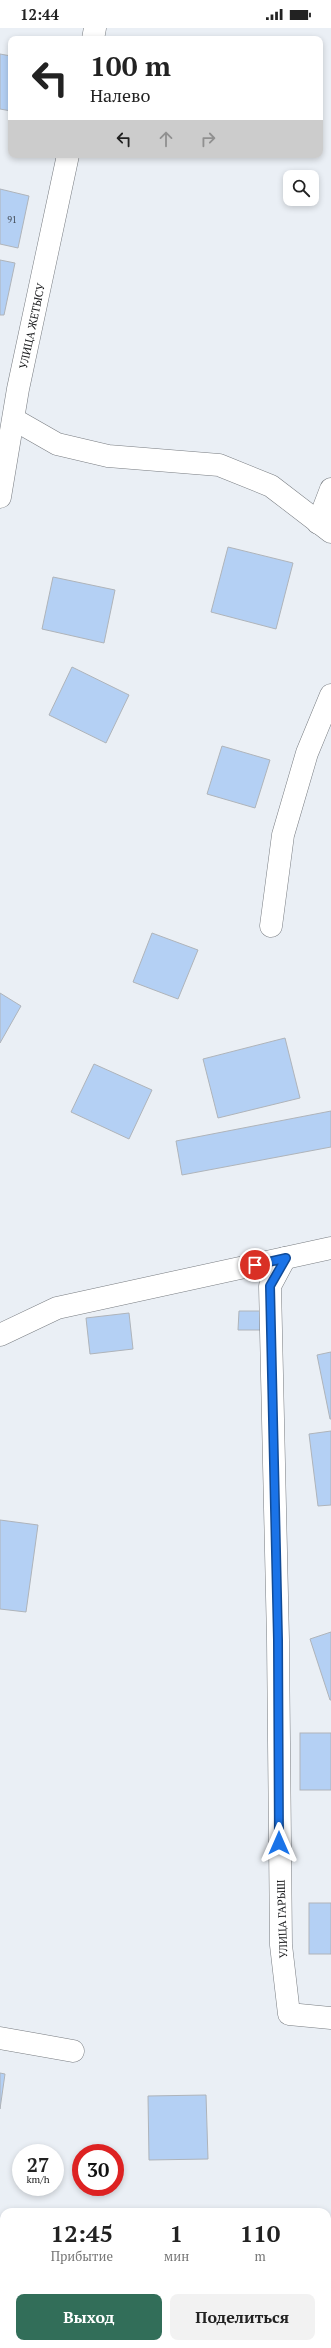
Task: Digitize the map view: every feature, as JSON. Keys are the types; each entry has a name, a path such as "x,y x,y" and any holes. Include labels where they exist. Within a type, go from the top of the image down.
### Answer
{"street":[{"name":"УЛИЦА ЖЕТЫСУ","path":"0,497 15,420 18,389 67,158"},
{"path":"15,420 57,444 108,456 219,465 270,486 325,527 331,489"},
{"path":"272,926 283,835 307,753 331,695"},
{"path":"0,1335 57,1308 331,1248"},
{"name":"УЛИЦА ГАРЫШ","path":"286,1258 270,1286 278,1632 282,1945 289,2014 331,2018"},
{"path":"0,2038 73,2051"}],"building":[{"path":"0,54 8,55 8,110 0,109"},
{"path":"0,189 29,196 18,248 0,244"},
{"path":"0,260 15,263 4,315 0,315"},
{"path":"228,547 293,563 276,629 211,612"},
{"path":"53,577 115,590 104,643 42,629"},
{"path":"72,667 129,695 106,743 49,715"},
{"path":"222,746 270,760 255,808 207,794"},
{"path":"152,933 198,950 178,999 133,982"},
{"path":"0,993 21,1006 0,1043"},
{"path":"285,1038 300,1098 218,1118 203,1059"},
{"path":"94,1064 152,1090 129,1139 71,1112"},
{"path":"331,1111 331,1147 182,1175 176,1141"},
{"path":"239,1311 262,1311 262,1330 238,1330"},
{"path":"129,1313 133,1349 90,1354 86,1318"},
{"path":"331,1352 331,1419 330,1419 317,1355"},
{"path":"331,1431 331,1505 318,1506 309,1434"},
{"path":"0,1520 38,1525 26,1612 0,1609"},
{"path":"331,1632 331,1700 330,1700 310,1639"},
{"path":"300,1733 331,1733 331,1790 300,1790"},
{"path":"309,1903 331,1903 331,1954 309,1954"},
{"path":"0,2073 5,2074 0,2109"},
{"path":"206,2095 208,2159 149,2160 148,2096"}],"route":[{"path":"255,1265 286,1258 270,1286 278,1640 279,1843"}]}
